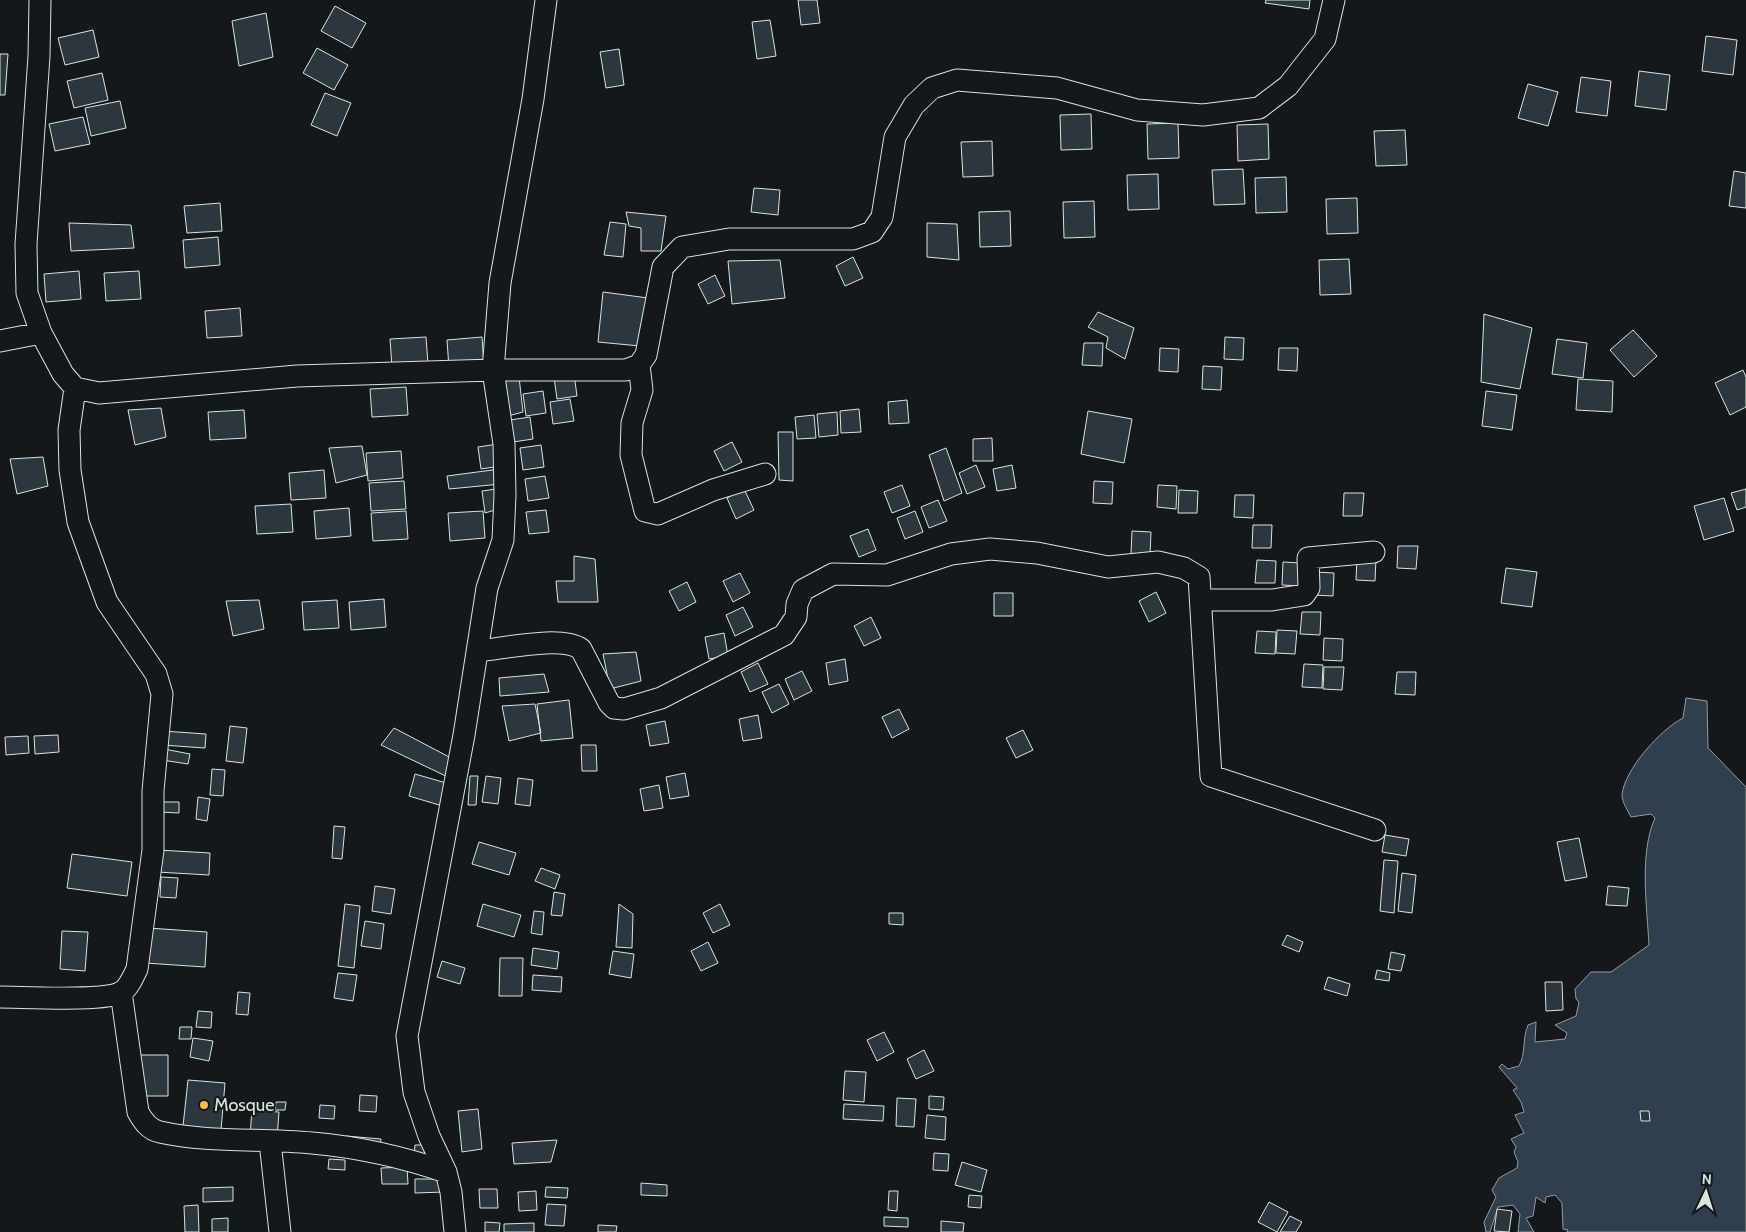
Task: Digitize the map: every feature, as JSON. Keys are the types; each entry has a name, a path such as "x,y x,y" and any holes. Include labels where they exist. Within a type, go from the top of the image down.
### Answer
{"street":[{"path":"40,0 39,56 26,244 26,293 41,333 63,374 74,388 99,393 297,376 493,370 626,370 639,364 646,355 663,267 682,247 729,239 853,239 872,232 882,217 895,137 914,105 932,88 957,80 1058,88 1138,110 1203,115 1259,108 1288,86 1325,40 1334,0"},
{"path":"455,1232 451,1192 446,1172 429,1136 414,1092 407,1036 444,844 478,652 487,588 503,540 504,444 493,370 500,283 533,98 546,0"},
{"path":"0,341 41,333"},
{"path":"639,364 642,390 632,424 631,455 645,511 658,514 713,490 765,474"},
{"path":"0,997 102,997 121,992 131,982 136,969 152,859 154,791 162,694 156,674 107,602 78,522 70,470 69,430 74,388"},
{"path":"478,652 531,645 574,644 582,649 609,703 614,708 624,709 661,698 784,636 796,617 797,604 803,590 834,574 888,575 952,554 990,549 1037,553 1108,567 1158,562 1184,568 1199,577 1208,770 1211,776 1375,830"},
{"path":"1201,600 1272,600 1304,594 1308,588 1308,558 1374,552"},
{"path":"121,992 138,1112 146,1125 158,1132 228,1140 312,1143 404,1158 446,1172"},
{"path":"270,1142 280,1232"}],"water":[{"path":"1686,698 1707,701 1708,748 1746,787 1746,1232 1567,1232 1568,1230 1563,1229 1562,1203 1555,1195 1546,1197 1545,1203 1536,1197 1533,1216 1526,1218 1534,1232 1518,1232 1520,1214 1513,1205 1498,1207 1490,1232 1486,1232 1484,1222 1496,1197 1492,1190 1499,1178 1517,1168 1518,1162 1514,1152 1516,1147 1511,1139 1524,1133 1515,1115 1524,1112 1521,1102 1513,1090 1517,1088 1499,1067 1502,1064 1508,1069 1519,1066 1523,1056 1528,1025 1536,1022 1535,1042 1565,1039 1567,1033 1555,1025 1576,1016 1579,1002 1576,999 1575,989 1591,972 1611,972 1649,945 1645,880 1647,848 1655,818 1651,814 1631,817 1622,795 1629,774 1645,751 1664,731 1683,718"}],"building":[{"path":"798,0 817,0 820,23 801,25"},
{"path":"1266,0 1310,0 1309,9 1265,3"},
{"path":"335,6 366,23 352,48 321,31"},
{"path":"266,13 273,57 239,66 232,21"},
{"path":"770,20 776,56 757,59 752,22"},
{"path":"93,30 99,57 65,65 58,38"},
{"path":"1706,36 1737,40 1733,75 1702,71"},
{"path":"317,48 348,65 334,90 303,73"},
{"path":"619,49 624,85 606,88 600,52"},
{"path":"0,54 8,54 5,95 0,95"},
{"path":"1639,71 1670,75 1666,110 1635,106"},
{"path":"102,73 108,100 74,108 67,81"},
{"path":"1581,77 1611,81 1607,116 1576,112"},
{"path":"1528,84 1558,92 1548,126 1518,118"},
{"path":"325,93 351,103 337,136 311,125"},
{"path":"120,101 126,128 91,136 85,108"},
{"path":"1091,114 1092,149 1061,150 1060,115"},
{"path":"83,117 90,144 55,151 49,124"},
{"path":"1178,123 1179,158 1148,159 1147,124"},
{"path":"1268,124 1269,159 1238,161 1237,125"},
{"path":"1405,130 1407,165 1376,166 1374,131"},
{"path":"992,141 993,176 963,177 961,142"},
{"path":"1243,169 1245,204 1214,205 1212,170"},
{"path":"1734,171 1746,173 1746,208 1729,206"},
{"path":"1158,174 1159,209 1128,210 1127,175"},
{"path":"1286,177 1287,212 1256,213 1255,178"},
{"path":"754,188 780,190 778,215 751,212"},
{"path":"1357,198 1358,233 1327,234 1326,199"},
{"path":"1094,201 1095,237 1064,238 1063,202"},
{"path":"220,203 222,231 187,233 184,206"},
{"path":"1010,211 1011,246 980,247 979,212"},
{"path":"626,212 666,216 661,251 641,251 641,228 629,226"},
{"path":"610,222 626,224 623,257 604,255"},
{"path":"69,223 131,225 134,248 71,251"},
{"path":"927,223 957,224 959,260 927,257"},
{"path":"218,237 220,265 185,268 183,240"},
{"path":"853,257 863,278 845,286 836,266"},
{"path":"1349,259 1351,294 1320,295 1319,260"},
{"path":"780,260 785,298 732,304 728,261"},
{"path":"79,271 81,299 46,302 44,274"},
{"path":"139,271 141,299 106,301 104,273"},
{"path":"715,275 725,296 708,304 698,284"},
{"path":"603,292 648,298 640,346 598,342"},
{"path":"240,308 242,336 207,338 205,311"},
{"path":"1098,312 1134,328 1125,359 1106,348 1108,337 1088,327"},
{"path":"1484,314 1532,328 1520,389 1481,382"},
{"path":"1633,330 1657,356 1634,377 1610,350"},
{"path":"426,337 428,364 392,367 390,339"},
{"path":"482,337 484,365 449,368 447,340"},
{"path":"1225,337 1244,338 1243,360 1224,359"},
{"path":"1557,339 1587,343 1583,378 1552,374"},
{"path":"1084,343 1103,343 1102,366 1082,365"},
{"path":"1160,348 1179,349 1178,372 1159,371"},
{"path":"1279,348 1298,348 1297,371 1278,370"},
{"path":"1203,366 1222,367 1221,390 1202,389"},
{"path":"1743,370 1746,377 1746,407 1730,415 1715,383"},
{"path":"574,374 577,396 557,399 554,377"},
{"path":"519,377 523,412 508,416 499,380"},
{"path":"1578,379 1613,381 1612,412 1576,410"},
{"path":"406,387 408,415 372,417 370,389"},
{"path":"543,391 546,413 526,416 523,394"},
{"path":"1486,391 1517,395 1512,430 1482,426"},
{"path":"570,399 574,421 553,424 550,402"},
{"path":"907,400 909,423 889,424 888,402"},
{"path":"161,408 166,437 135,445 128,410"},
{"path":"859,409 861,432 841,433 840,411"},
{"path":"244,410 246,438 210,440 208,412"},
{"path":"1088,411 1132,419 1124,463 1081,454"},
{"path":"837,412 838,435 819,437 817,414"},
{"path":"814,415 816,438 797,439 795,417"},
{"path":"530,417 533,439 513,442 510,420"},
{"path":"778,432 793,432 793,481 779,480"},
{"path":"992,438 993,461 973,461 973,439"},
{"path":"732,442 742,462 724,471 714,451"},
{"path":"498,444 501,466 481,469 478,447"},
{"path":"541,445 544,467 523,470 520,448"},
{"path":"362,446 367,475 336,483 329,448"},
{"path":"946,448 962,493 944,501 929,455"},
{"path":"401,451 403,478 368,481 366,453"},
{"path":"43,457 48,486 17,494 10,459"},
{"path":"976,465 985,487 967,494 959,473"},
{"path":"1012,465 1016,488 997,491 993,469"},
{"path":"500,469 501,484 449,489 447,476"},
{"path":"324,470 326,498 291,500 289,473"},
{"path":"545,476 549,498 528,501 525,479"},
{"path":"404,481 406,509 371,511 369,483"},
{"path":"1094,481 1113,482 1112,504 1093,503"},
{"path":"902,485 910,506 892,513 884,492"},
{"path":"1158,485 1177,486 1176,509 1157,507"},
{"path":"503,488 502,508 485,513 482,491"},
{"path":"744,489 754,510 736,519 727,498"},
{"path":"1746,489 1746,507 1737,510 1731,493"},
{"path":"1179,490 1198,491 1197,513 1178,513"},
{"path":"1344,493 1364,493 1362,516 1343,516"},
{"path":"1235,495 1254,495 1253,518 1234,517"},
{"path":"1724,498 1734,531 1704,540 1694,506"},
{"path":"938,500 947,521 929,528 921,507"},
{"path":"291,504 293,532 257,534 255,506"},
{"path":"349,508 351,536 316,539 314,511"},
{"path":"546,510 549,532 529,534 526,512"},
{"path":"406,511 408,539 373,541 371,513"},
{"path":"483,511 485,538 450,541 448,513"},
{"path":"915,511 923,532 905,539 897,518"},
{"path":"1253,525 1272,525 1271,548 1252,548"},
{"path":"868,529 876,550 859,557 850,536"},
{"path":"1132,531 1151,532 1150,555 1131,554"},
{"path":"1398,546 1418,546 1416,569 1397,568"},
{"path":"574,556 595,559 598,602 558,602 556,581 574,581"},
{"path":"1357,557 1376,558 1375,581 1356,580"},
{"path":"1257,560 1276,561 1275,583 1255,583"},
{"path":"1283,562 1302,563 1301,586 1282,585"},
{"path":"1506,568 1537,572 1532,607 1501,603"},
{"path":"1315,572 1334,573 1333,596 1313,595"},
{"path":"740,573 750,593 733,602 723,581"},
{"path":"687,582 696,602 679,611 669,591"},
{"path":"1156,592 1166,613 1149,622 1139,601"},
{"path":"994,593 1013,593 1013,616 994,616"},
{"path":"384,599 386,627 351,630 349,602"},
{"path":"259,600 264,629 233,636 226,601"},
{"path":"337,600 339,628 304,630 302,602"},
{"path":"743,607 753,627 735,636 726,615"},
{"path":"1302,612 1321,612 1320,635 1300,634"},
{"path":"871,617 881,638 864,646 854,626"},
{"path":"1277,630 1297,631 1295,654 1276,653"},
{"path":"1257,631 1276,632 1275,654 1255,653"},
{"path":"724,633 728,656 709,659 705,637"},
{"path":"1324,638 1343,639 1342,661 1323,660"},
{"path":"636,652 641,681 610,689 603,654"},
{"path":"845,659 848,681 829,685 826,663"},
{"path":"758,663 768,684 750,692 741,672"},
{"path":"1304,664 1323,665 1322,688 1302,687"},
{"path":"1324,667 1344,667 1342,690 1323,689"},
{"path":"802,671 812,691 794,700 785,679"},
{"path":"1397,672 1416,672 1415,695 1395,694"},
{"path":"544,674 549,692 500,696 499,678"},
{"path":"779,684 789,704 772,713 762,692"},
{"path":"569,700 573,738 541,741 537,704"},
{"path":"535,704 541,733 509,741 502,706"},
{"path":"899,709 909,729 892,738 882,717"},
{"path":"758,715 762,738 743,741 739,719"},
{"path":"665,721 669,743 650,746 646,725"},
{"path":"230,726 247,728 243,763 226,761"},
{"path":"394,728 453,759 452,779 381,745"},
{"path":"1023,730 1033,750 1016,758 1006,738"},
{"path":"163,731 206,734 205,748 162,745"},
{"path":"58,735 59,752 35,754 34,736"},
{"path":"28,736 29,753 6,755 5,737"},
{"path":"581,745 596,745 597,771 582,771"},
{"path":"164,749 190,754 188,764 162,760"},
{"path":"212,769 225,770 223,796 210,795"},
{"path":"685,773 689,796 670,799 666,777"},
{"path":"415,774 453,785 446,807 409,796"},
{"path":"470,776 478,776 476,805 468,805"},
{"path":"486,776 501,778 498,804 482,802"},
{"path":"518,778 533,780 530,806 515,804"},
{"path":"659,785 663,808 644,811 640,789"},
{"path":"198,797 210,799 207,821 196,819"},
{"path":"160,802 179,802 179,813 160,812"},
{"path":"334,826 345,827 342,859 332,858"},
{"path":"1385,835 1409,839 1406,856 1382,852"},
{"path":"1579,838 1587,877 1565,881 1557,842"},
{"path":"479,842 516,853 509,875 472,864"},
{"path":"158,850 210,853 209,875 157,872"},
{"path":"72,854 132,862 127,896 67,888"},
{"path":"1384,860 1398,861 1394,913 1380,911"},
{"path":"541,868 560,875 555,889 535,881"},
{"path":"1402,873 1416,875 1412,913 1398,911"},
{"path":"161,877 178,878 176,898 160,897"},
{"path":"375,886 395,889 391,914 372,911"},
{"path":"1608,886 1629,888 1627,906 1606,905"},
{"path":"554,892 565,894 562,916 551,915"},
{"path":"345,904 360,906 354,968 338,966"},
{"path":"483,904 521,915 514,937 477,926"},
{"path":"619,904 633,914 632,948 616,947"},
{"path":"720,904 730,925 713,933 703,913"},
{"path":"534,911 544,912 542,935 531,933"},
{"path":"889,913 903,913 903,925 889,924"},
{"path":"365,921 384,924 381,949 361,946"},
{"path":"148,928 207,932 205,967 145,963"},
{"path":"62,931 88,932 85,971 60,969"},
{"path":"1287,935 1303,942 1299,952 1282,945"},
{"path":"708,942 718,963 701,971 691,951"},
{"path":"533,948 559,952 557,969 531,965"},
{"path":"613,951 634,954 631,978 609,974"},
{"path":"1391,952 1405,955 1401,971 1388,969"},
{"path":"500,958 523,958 522,996 499,996"},
{"path":"442,961 465,968 460,984 437,977"},
{"path":"1377,970 1390,973 1389,981 1375,979"},
{"path":"338,973 357,975 353,1001 334,998"},
{"path":"533,975 562,977 561,992 532,990"},
{"path":"1328,977 1350,984 1347,996 1324,989"},
{"path":"1545,982 1562,982 1563,1010 1546,1011"},
{"path":"238,992 250,993 248,1015 236,1014"},
{"path":"198,1011 212,1012 211,1028 196,1027"},
{"path":"180,1027 192,1027 191,1039 179,1039"},
{"path":"884,1032 894,1052 877,1061 867,1040"},
{"path":"193,1038 213,1041 209,1061 190,1057"},
{"path":"924,1050 934,1071 916,1079 907,1059"},
{"path":"139,1055 168,1055 168,1096 139,1096"},
{"path":"845,1071 866,1072 864,1102 843,1100"},
{"name":"Mosque","path":"188,1080 225,1083 221,1130 183,1126"},
{"path":"360,1095 377,1096 376,1112 359,1111"},
{"path":"929,1096 944,1097 943,1110 929,1109"},
{"path":"897,1098 916,1099 914,1127 896,1126"},
{"path":"276,1102 286,1102 285,1110 275,1110"},
{"path":"844,1104 884,1106 883,1121 843,1119"},
{"path":"320,1105 335,1106 334,1119 319,1118"},
{"path":"478,1109 482,1149 462,1152 458,1111"},
{"path":"252,1110 279,1112 277,1138 250,1136"},
{"path":"1640,1111 1649,1111 1650,1121 1641,1121"},
{"path":"927,1115 946,1117 945,1140 925,1138"},
{"path":"346,1136 381,1139 380,1149 345,1145"},
{"path":"557,1140 551,1162 514,1164 512,1143"},
{"path":"415,1145 427,1145 426,1156 414,1156"},
{"path":"934,1153 949,1154 948,1171 933,1170"},
{"path":"329,1159 345,1160 345,1170 328,1169"},
{"path":"962,1162 987,1170 981,1192 955,1185"},
{"path":"407,1167 408,1184 382,1184 381,1168"},
{"path":"415,1179 444,1179 444,1192 415,1193"},
{"path":"641,1183 667,1185 667,1196 641,1195"},
{"path":"233,1187 233,1201 203,1202 203,1188"},
{"path":"546,1187 568,1188 567,1198 545,1197"},
{"path":"479,1189 497,1189 498,1208 480,1208"},
{"path":"536,1191 537,1210 519,1211 518,1192"},
{"path":"889,1191 898,1191 897,1211 888,1210"},
{"path":"969,1195 982,1196 981,1208 968,1207"},
{"path":"1269,1202 1288,1212 1277,1232 1258,1222"},
{"path":"547,1204 566,1205 564,1226 545,1225"},
{"path":"198,1205 199,1232 185,1232 184,1206"},
{"path":"1497,1209 1512,1211 1509,1232 1494,1231"},
{"path":"1290,1216 1302,1222 1296,1232 1280,1232"},
{"path":"884,1217 908,1218 908,1227 884,1226"},
{"path":"228,1218 228,1232 212,1232 212,1219"},
{"path":"941,1221 964,1223 963,1232 941,1232"},
{"path":"485,1222 500,1223 499,1232 485,1232"},
{"path":"534,1223 534,1232 504,1232 504,1224"},
{"path":"598,1225 617,1226 616,1232 598,1232"}],"place":[{"name":"Mosque","path":"204,1105"}]}
